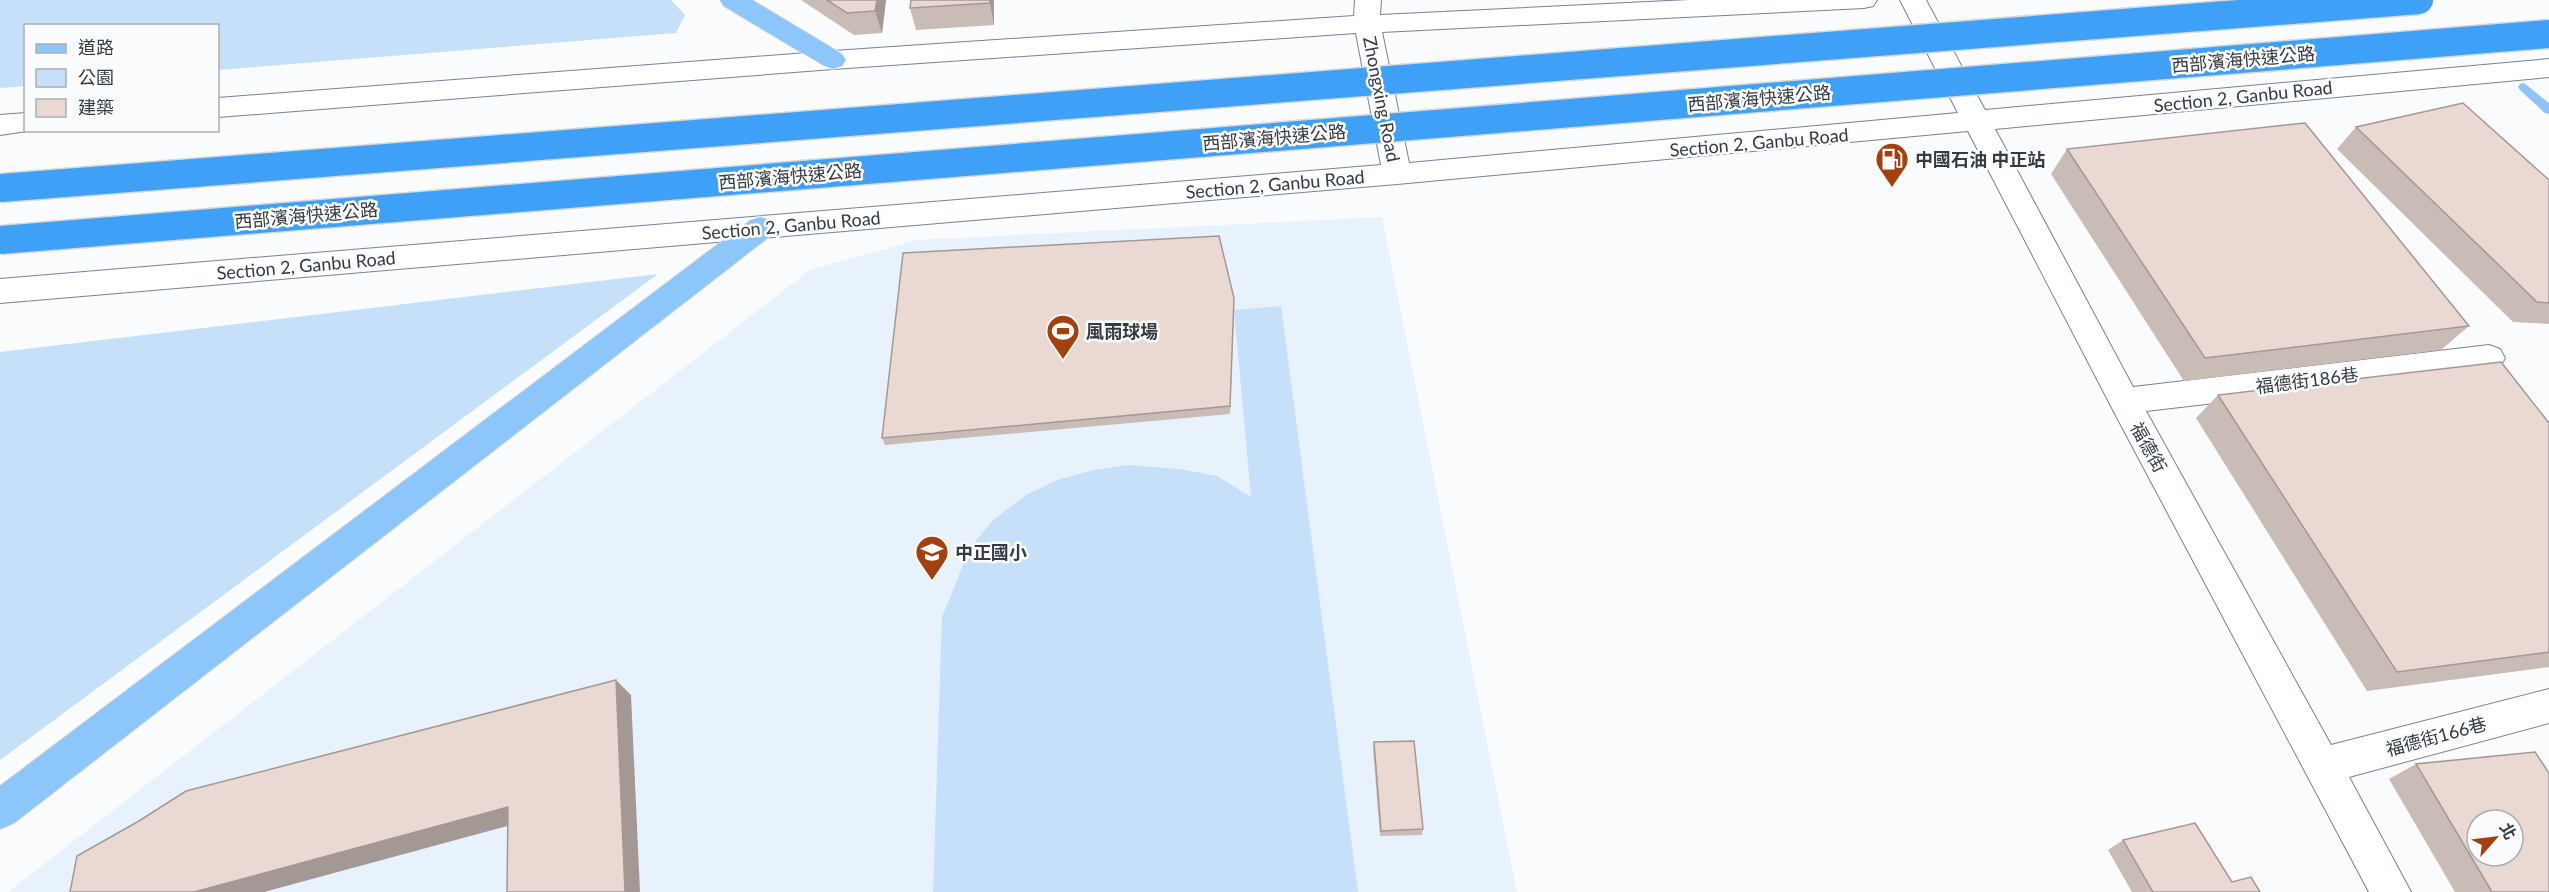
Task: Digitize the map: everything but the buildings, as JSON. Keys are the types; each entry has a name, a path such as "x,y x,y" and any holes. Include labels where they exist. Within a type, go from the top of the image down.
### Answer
{"highway":[{"path":"0,188 2419,0"},
{"name":"西部濱海快速公路","path":"0,240 2549,34"}],"main road":[{"path":"733,0 833,60"},
{"path":"0,810 760,228"}],"street":[{"path":"219,108 833,60 1363,8 1864,0"},
{"name":"福德街","path":"1913,0 2124,401 2324,765 2391,892"},
{"name":"Zhongxing Road","path":"1363,8 1397,174"},
{"name":"Section 2, Ganbu Road","path":"0,291 1397,174 1978,122 2495,72 2544,74"},
{"path":"0,125 24,123"},
{"name":"福德街186巷","path":"2124,401 2489,358"},
{"name":"福德街166巷","path":"2324,765 2549,706"}],"shaded area":[{"name":"中正國小","path":"1382,217 1517,892 8,892 810,270 917,240"}],"green space":[{"path":"0,0 671,0 685,15 676,33 219,70 219,24 24,24 24,86 0,88"},
{"path":"658,274 0,760 0,352"},
{"path":"1281,306 1358,892 933,892 942,617 970,548 993,520 1026,495 1057,480 1093,470 1128,465 1179,469 1217,476 1251,497 1234,310"}],"waterway":[{"path":"2524,87 2549,110"}],"place":[{"name":"中國石油 中正站","path":"1892,188"},
{"name":"風雨球場","path":"1063,360"},
{"name":"中正國小","path":"932,581"}]}
